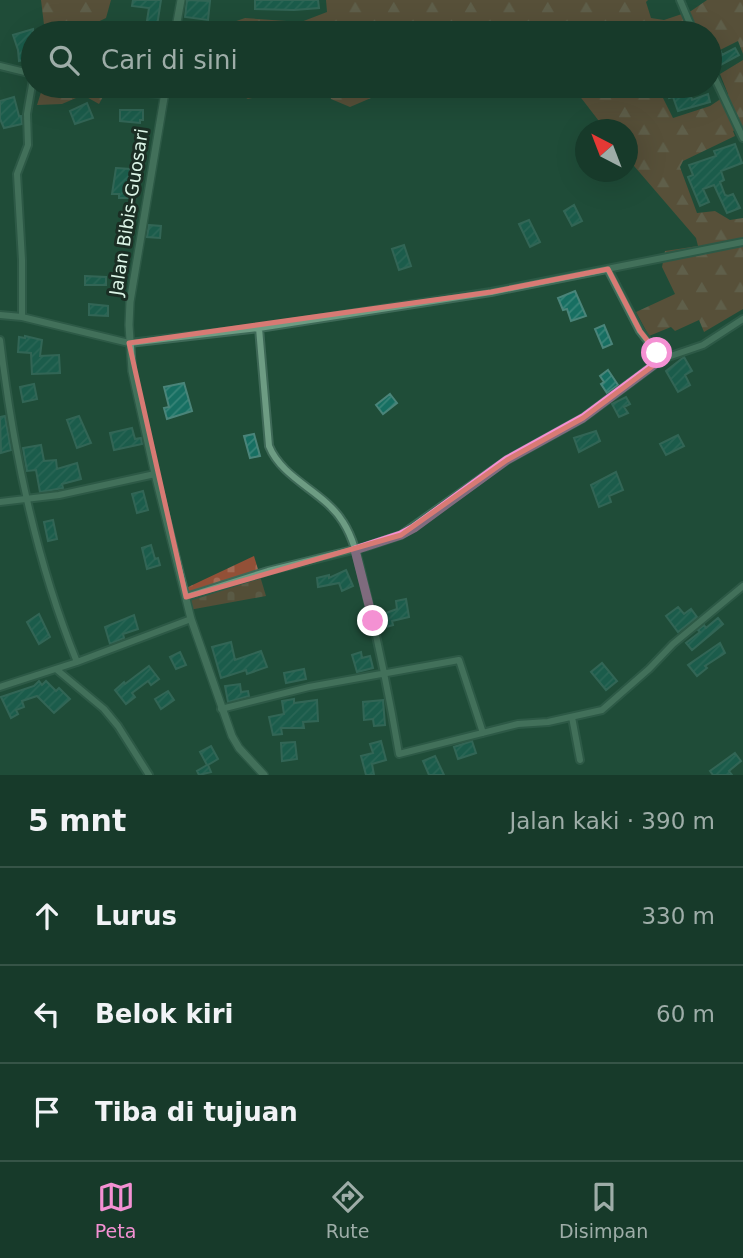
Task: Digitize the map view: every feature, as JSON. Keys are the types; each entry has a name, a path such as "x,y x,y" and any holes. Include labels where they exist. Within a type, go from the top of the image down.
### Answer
{"street":[{"path":"177,21 181,0"},
{"path":"680,0 689,21"},
{"path":"0,66 21,71"},
{"path":"722,93 743,138"},
{"path":"22,317 17,174 28,145 27,114 30,98"},
{"name":"Jalan Bibis-Guosari","path":"164,98 130,302 129,343 132,371 191,619 221,709 239,748 264,775"},
{"path":"0,315 22,317 129,343 258,328 491,292 743,242"},
{"path":"608,269 640,331 662,359"},
{"path":"186,597 268,571 355,550 401,535 507,460 583,418 662,359 703,345 743,319"},
{"path":"258,328 269,446 273,456 285,470 335,511 344,523 355,550 385,673 399,754 518,724 602,710 649,669 673,643 743,586"},
{"path":"0,340 13,435 26,499 50,588 77,662"},
{"path":"0,502 59,495 155,474"},
{"path":"0,687 77,662 191,619"},
{"path":"221,709 309,688 459,660 484,733"},
{"path":"56,669 104,709 149,775"},
{"path":"572,717 580,760"}],"highlighted area":[{"path":"608,269 640,331 662,359 583,418 507,460 401,535 186,597 129,343 491,292"}],"green space":[{"path":"41,0 111,0 106,18 100,21 44,21"},
{"path":"326,0 648,0 646,2 651,18 664,20 691,11 707,0 743,0 743,54 738,41 722,49 722,21 304,21 327,12"},
{"path":"245,18 287,21 236,21"},
{"path":"743,60 743,127 733,131 735,136 683,161 680,167 697,213 715,211 730,220 743,218 743,309 704,332 699,320 675,331 671,327 649,336 636,312 675,294 662,267 665,251 698,246 696,238 638,171 638,119 597,119 581,98 663,98 673,118 710,106 728,94 722,73"},
{"path":"39,98 76,98 62,104 37,105"},
{"path":"88,98 102,98 99,104"},
{"path":"331,98 371,98 350,107"},
{"path":"254,556 266,596 189,610 184,589"}],"building":[{"path":"133,0 161,0 158,21 147,21 149,8 132,6"},
{"path":"187,0 210,1 208,20 185,17"},
{"path":"255,0 318,0 319,8 255,9"},
{"path":"21,33 21,60 19,61 13,35"},
{"path":"735,48 739,55 722,64 722,55"},
{"path":"14,97 22,124 4,128 0,119 0,101"},
{"path":"673,98 709,98 710,102 678,111"},
{"path":"87,103 93,118 75,124 70,111"},
{"path":"120,110 143,110 143,120 140,120 140,123 120,121"},
{"path":"735,144 742,163 721,171 724,180 720,182 725,195 733,194 740,208 727,213 714,185 703,189 709,202 700,206 688,177 693,175 689,165 716,156 714,151"},
{"path":"116,168 130,169 128,198 119,198 119,194 112,194"},
{"path":"574,205 582,221 572,226 564,211"},
{"path":"529,220 540,242 530,247 519,224"},
{"path":"149,225 161,226 160,238 147,237"},
{"path":"404,245 411,266 399,270 392,249"},
{"path":"85,276 106,277 106,285 85,285"},
{"path":"575,291 586,316 571,321 567,309 563,310 558,298"},
{"path":"89,304 108,306 108,316 89,315"},
{"path":"604,325 612,344 603,348 595,329"},
{"path":"19,337 42,340 40,356 59,355 60,373 32,374 31,353 18,352"},
{"path":"684,357 692,371 685,375 690,385 678,392 666,371"},
{"path":"608,370 618,385 607,393 601,384 604,382 600,376"},
{"path":"184,383 192,411 167,419 164,408 169,407 164,387"},
{"path":"34,384 37,399 23,402 20,387"},
{"path":"390,394 397,403 383,414 376,405"},
{"path":"626,397 630,404 624,407 628,413 619,417 612,404"},
{"path":"5,416 11,450 1,453 0,417"},
{"path":"79,416 91,443 77,448 67,420"},
{"path":"132,428 135,439 141,438 142,444 114,450 110,433"},
{"path":"596,431 600,441 579,452 574,438"},
{"path":"254,434 260,456 250,458 244,436"},
{"path":"678,435 684,446 666,455 660,444"},
{"path":"41,445 44,461 56,460 57,469 77,463 81,479 62,484 63,488 40,492 36,470 27,471 23,448"},
{"path":"616,472 623,490 609,496 611,502 599,507 591,485"},
{"path":"143,491 148,510 137,513 132,494"},
{"path":"53,520 57,539 48,541 44,522"},
{"path":"151,545 160,565 147,569 142,548"},
{"path":"346,570 353,586 342,591 339,583 318,587 317,578 329,575 329,578"},
{"path":"406,599 409,617 392,621 393,625 380,629 378,616 397,609 396,601"},
{"path":"678,607 684,614 691,609 697,617 678,632 666,616"},
{"path":"39,614 50,637 39,644 27,622"},
{"path":"134,615 138,629 123,634 124,638 110,644 105,627"},
{"path":"718,618 723,624 692,650 686,643 700,632 698,630 704,625 706,628"},
{"path":"231,642 235,660 261,651 267,667 247,674 246,670 221,678 212,647"},
{"path":"720,643 725,653 705,666 707,668 697,676 688,665"},
{"path":"180,652 186,665 176,669 170,657"},
{"path":"361,652 362,658 370,656 373,668 357,672 352,655"},
{"path":"602,663 617,681 606,690 591,672"},
{"path":"149,666 159,679 151,685 148,681 132,693 135,697 126,704 115,690"},
{"path":"304,669 306,679 286,683 284,673"},
{"path":"39,681 42,685 46,681 56,691 59,688 70,699 54,713 37,696 22,701 24,707 16,710 18,714 11,718 1,697 34,686"},
{"path":"240,684 241,692 248,691 249,696 228,702 225,686"},
{"path":"168,691 174,700 161,709 155,699"},
{"path":"294,699 294,703 317,700 318,721 303,722 304,728 281,728 282,734 273,735 269,717 284,714 282,701"},
{"path":"383,700 385,725 374,726 373,719 364,720 363,702"},
{"path":"381,741 386,760 372,764 374,775 366,775 361,756 373,753 370,744"},
{"path":"472,741 476,753 458,759 454,747"},
{"path":"295,742 297,759 282,761 281,743"},
{"path":"211,746 218,759 208,765 211,772 199,775 197,771 207,765 200,752"},
{"path":"735,753 741,761 729,771 732,775 713,775 710,771"},
{"path":"435,756 444,775 429,775 423,761"}],"route":[{"path":"373,621 355,550 414,528 507,460 583,418 662,359 657,353"}]}
